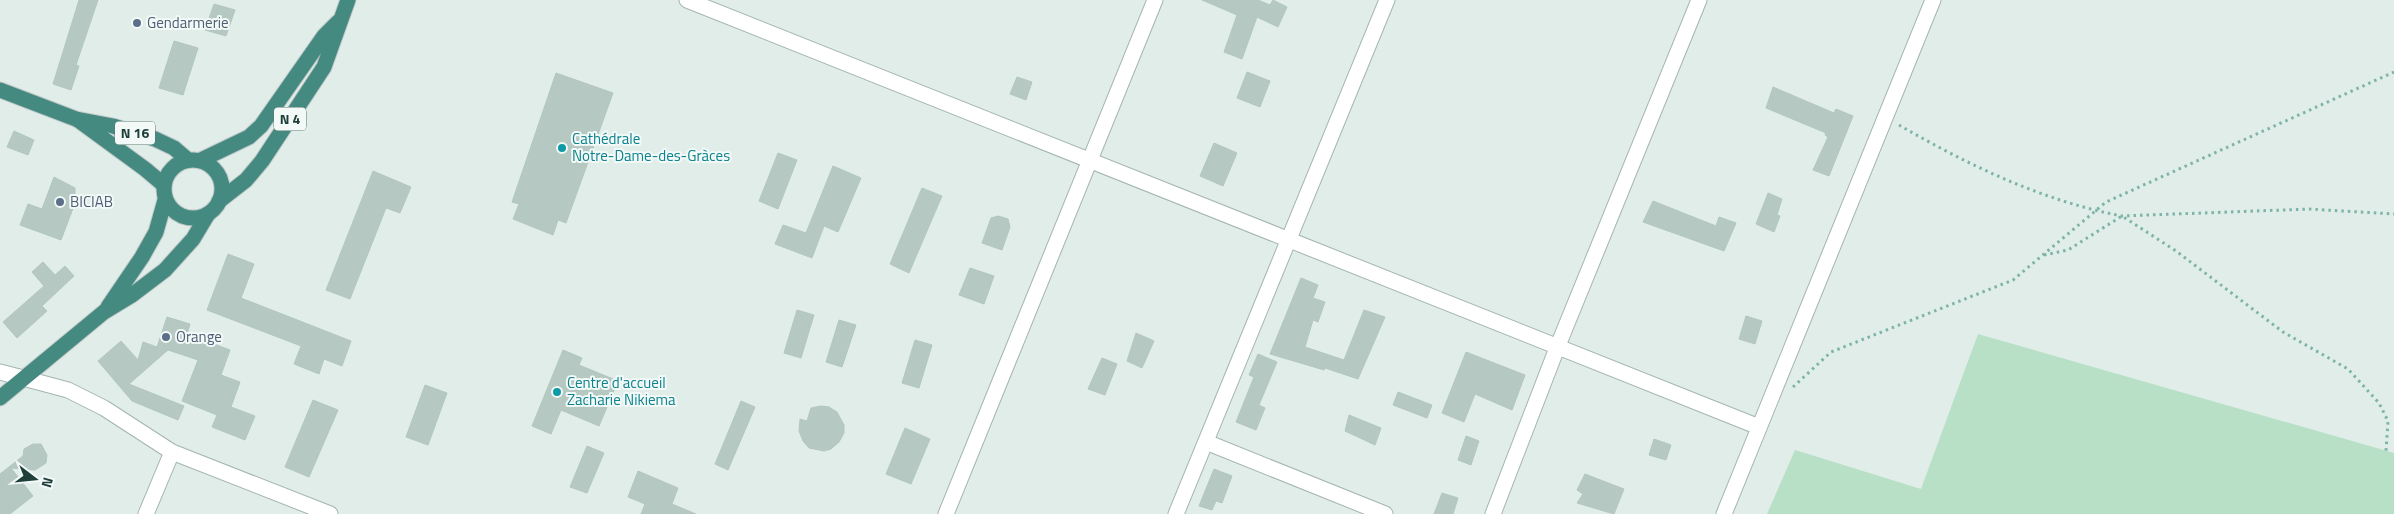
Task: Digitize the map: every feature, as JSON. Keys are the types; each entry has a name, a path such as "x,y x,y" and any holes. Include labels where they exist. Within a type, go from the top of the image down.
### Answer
{"highway":[{"name":"N 4","path":"0,398 104,312 132,295 165,270 193,239 208,214 219,201 246,180 280,136 324,67 338,22 348,0"},
{"name":"N 4","path":"104,312 142,257 156,232 172,168 249,137 261,126 324,36 338,22"},
{"name":"N 16","path":"0,90 76,119 113,126 155,139 194,160"},
{"name":"N 16","path":"76,119 145,169 165,192"},
{"path":"194,160 210,165 221,181 222,191 219,201"},
{"path":"165,192 172,210 183,217 196,218 208,214"}],"street":[{"path":"687,0 1556,348 1760,427"},
{"path":"946,514 1155,0"},
{"path":"1176,514 1387,0"},
{"path":"1493,514 1556,348 1699,0"},
{"path":"1725,514 1933,0"},
{"path":"0,372 68,390 172,452 330,514"},
{"path":"1206,442 1385,514"},
{"path":"146,514 172,452"}],"path":[{"path":"1790,389 1831,352 2013,280 2106,202 2394,72"},
{"path":"1885,117 1922,139 2031,191 2096,211 2122,216 2309,209 2394,214"},
{"path":"2043,255 2068,250 2122,216"},
{"path":"2122,216 2176,251 2283,332 2348,368 2378,403 2388,421 2386,451"}],"green space":[{"path":"1978,334 2394,453 2394,514 1767,514 1795,450 1921,489"}],"building":[{"path":"79,0 98,0 76,65 79,66 71,90 53,84"},
{"path":"1202,0 1258,0 1270,5 1273,0 1287,7 1278,27 1257,17 1242,59 1224,52 1237,15"},
{"path":"214,4 235,10 226,36 205,30"},
{"path":"174,41 198,48 183,95 159,88"},
{"path":"1247,72 1270,81 1260,107 1237,98"},
{"name":"Cathédrale Notre-Dame-des-Gràces","path":"556,73 613,93 566,223 558,220 553,235 513,219 519,204 512,202"},
{"path":"1017,77 1032,82 1026,100 1010,94"},
{"path":"1773,87 1834,113 1836,109 1853,116 1829,176 1813,170 1828,137 1825,135 1826,133 1766,108"},
{"path":"14,131 34,140 28,155 7,147"},
{"path":"1214,143 1237,153 1223,186 1200,176"},
{"path":"778,153 797,160 778,209 759,201"},
{"path":"833,166 861,178 838,232 824,226 812,258 775,244 783,225 806,233"},
{"path":"373,171 411,187 400,213 386,208 350,299 326,290"},
{"path":"54,177 75,188 75,203 61,240 20,225 28,204 42,209"},
{"path":"922,188 942,196 909,273 890,264"},
{"path":"1768,193 1782,199 1777,215 1780,216 1774,232 1756,224"},
{"path":"1653,201 1716,226 1719,217 1736,223 1724,251 1643,222"},
{"path":"998,216 1008,219 1010,227 1002,250 982,243 991,218"},
{"path":"228,254 254,264 241,298 351,341 342,366 324,359 319,374 294,364 301,346 207,310"},
{"path":"43,262 55,275 65,266 74,276 42,306 47,311 17,338 3,322 44,286 32,272"},
{"path":"970,268 994,276 984,304 959,295"},
{"path":"1301,278 1318,285 1313,298 1325,302 1318,322 1313,320 1305,347 1344,360 1364,310 1385,317 1358,379 1325,368 1324,370 1270,354"},
{"path":"797,310 814,315 801,358 784,353"},
{"path":"1746,316 1762,321 1755,344 1739,339"},
{"path":"167,317 190,324 187,334 230,350 221,375 240,382 231,407 255,416 245,440 212,427 217,415 182,401 198,360 168,350 129,384 184,406 178,420 132,401 98,361 121,341 138,360 143,342 157,347"},
{"path":"839,320 856,325 842,367 826,362"},
{"path":"1136,333 1154,341 1142,368 1127,361"},
{"path":"915,340 932,345 919,388 902,383"},
{"path":"563,350 582,358 579,365 618,381 599,426 561,410 551,434 532,426"},
{"path":"1466,352 1525,375 1512,410 1475,394 1464,422 1442,413"},
{"path":"1258,354 1277,362 1259,405 1265,408 1256,430 1236,422 1254,377 1249,375"},
{"path":"1102,358 1117,364 1105,395 1088,389"},
{"path":"425,385 447,393 428,445 406,437"},
{"path":"1398,392 1432,405 1427,418 1393,405"},
{"path":"313,400 338,410 309,477 285,467"},
{"path":"741,401 755,407 728,470 715,464"},
{"path":"829,407 837,412 844,425 844,433 839,442 831,449 824,451 809,448 803,441 799,431 800,419 807,421 811,408"},
{"path":"1349,415 1381,428 1375,445 1345,431"},
{"path":"905,428 930,439 911,484 886,474"},
{"path":"1466,436 1479,441 1471,465 1458,460"},
{"path":"1654,439 1671,445 1666,460 1649,455"},
{"path":"33,444 41,444 47,455 46,463 35,470 11,468 33,496 10,514 0,514 0,474 23,456 24,449"},
{"path":"587,446 604,453 587,493 570,487"},
{"path":"1214,469 1232,476 1222,503 1216,501 1212,510 1199,506"},
{"path":"638,471 678,488 672,504 696,514 641,514 645,504 628,497"},
{"path":"1585,474 1624,489 1614,514 1577,503 1583,494 1577,490"},
{"path":"1442,493 1458,498 1453,514 1434,514"}],"place":[{"name":"Gendarmerie","path":"137,23"},
{"name":"Cathédrale Notre-Dame-des-Gràces","path":"562,148"},
{"name":"BICIAB","path":"60,202"},
{"name":"Orange","path":"166,337"},
{"name":"Centre d'accueil Zacharie Nikiema","path":"557,392"}]}
